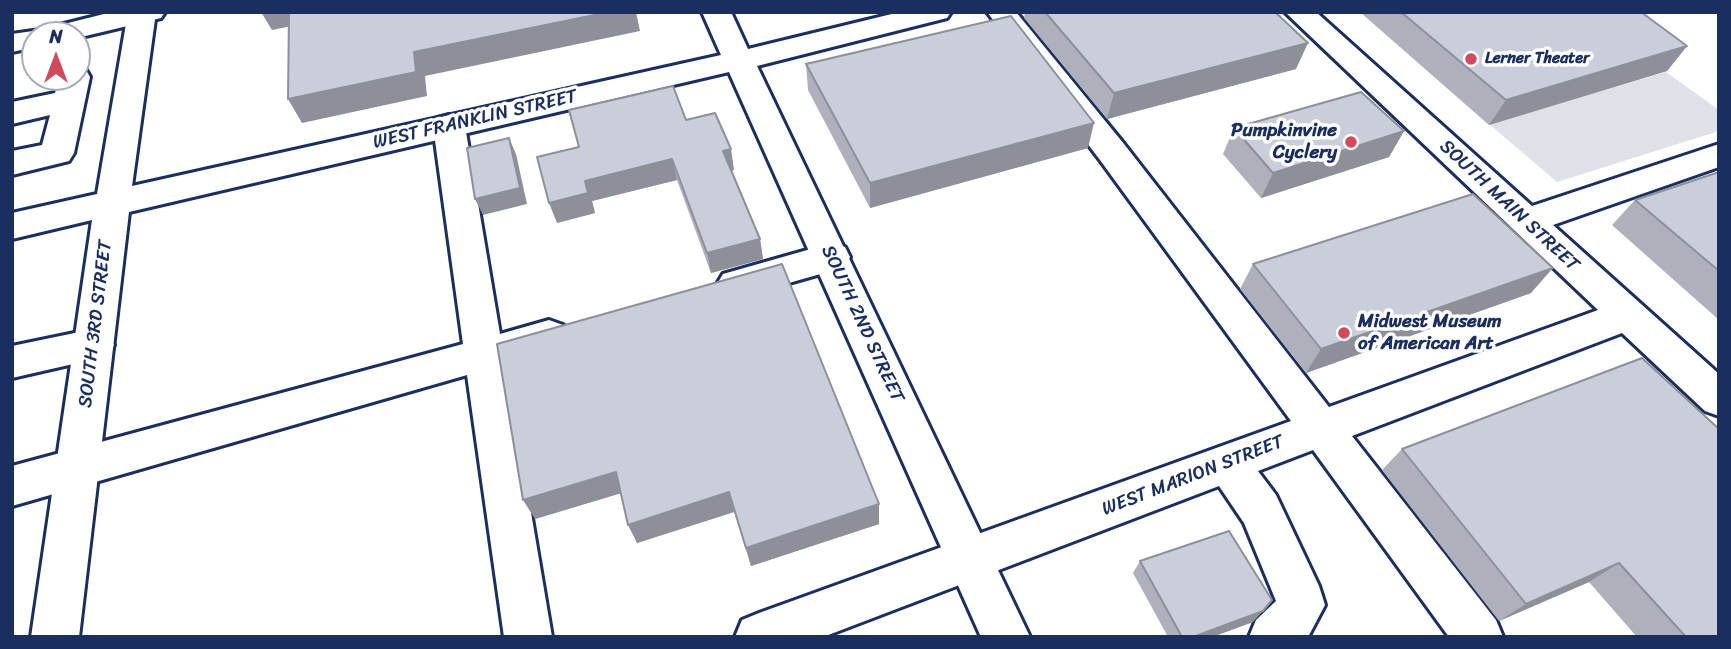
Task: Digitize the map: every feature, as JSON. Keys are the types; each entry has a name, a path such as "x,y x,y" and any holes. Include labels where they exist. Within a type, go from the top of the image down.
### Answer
{"main road":[{"name":"SOUTH 2ND STREET","path":"716,12 832,257 1006,637"},
{"name":"WEST FRANKLIN STREET","path":"12,226 937,12"},
{"path":"1002,12 1112,152 1479,637"},
{"name":"SOUTH MAIN STREET","path":"1299,12 1719,399"},
{"path":"91,26 145,13"},
{"name":"SOUTH 3RD STREET","path":"55,637 113,203 145,13"},
{"path":"12,113 46,91"},
{"path":"12,163 57,153 71,91"},
{"path":"449,126 527,637"},
{"path":"1526,220 1719,155"},
{"path":"705,292 832,257"},
{"name":"WEST MARION STREET","path":"759,637 1627,315"},
{"path":"12,486 576,328"},
{"path":"12,362 93,345"},
{"path":"1228,464 1260,509 1296,586 1301,605 1291,621 1273,637"}],"shaded area":[{"path":"1666,72 1719,110 1719,131 1557,182 1489,124"}],"building":[{"path":"289,12 609,12 414,52 416,72 288,99"},
{"path":"1045,12 1275,12 1308,43 1114,93"},
{"path":"1401,12 1641,12 1687,46 1506,100"},
{"path":"1011,16 1094,123 870,183 806,64"},
{"path":"673,86 686,120 715,113 731,149 723,151 760,239 707,253 672,159 585,181 588,193 549,203 537,157 579,147 569,110"},
{"path":"1361,92 1404,131 1273,173 1234,128"},
{"path":"509,138 520,188 475,199 467,148"},
{"path":"1719,172 1719,271 1635,200"},
{"name":"Midwest Museum of American Art","path":"1473,194 1553,268 1321,349 1253,264"},
{"path":"782,264 879,504 746,548 729,492 628,525 616,472 523,500 497,344"},
{"path":"1642,358 1719,429 1719,637 1686,637 1619,563 1526,604 1402,449"},
{"path":"1229,531 1272,600 1263,611 1193,637 1182,637 1140,561"}],"place":[{"name":"Lerner Theater","path":"1471,59"},
{"name":"Pumpkinvine Cyclery","path":"1351,142"},
{"name":"Midwest Museum of American Art","path":"1344,333"}]}
